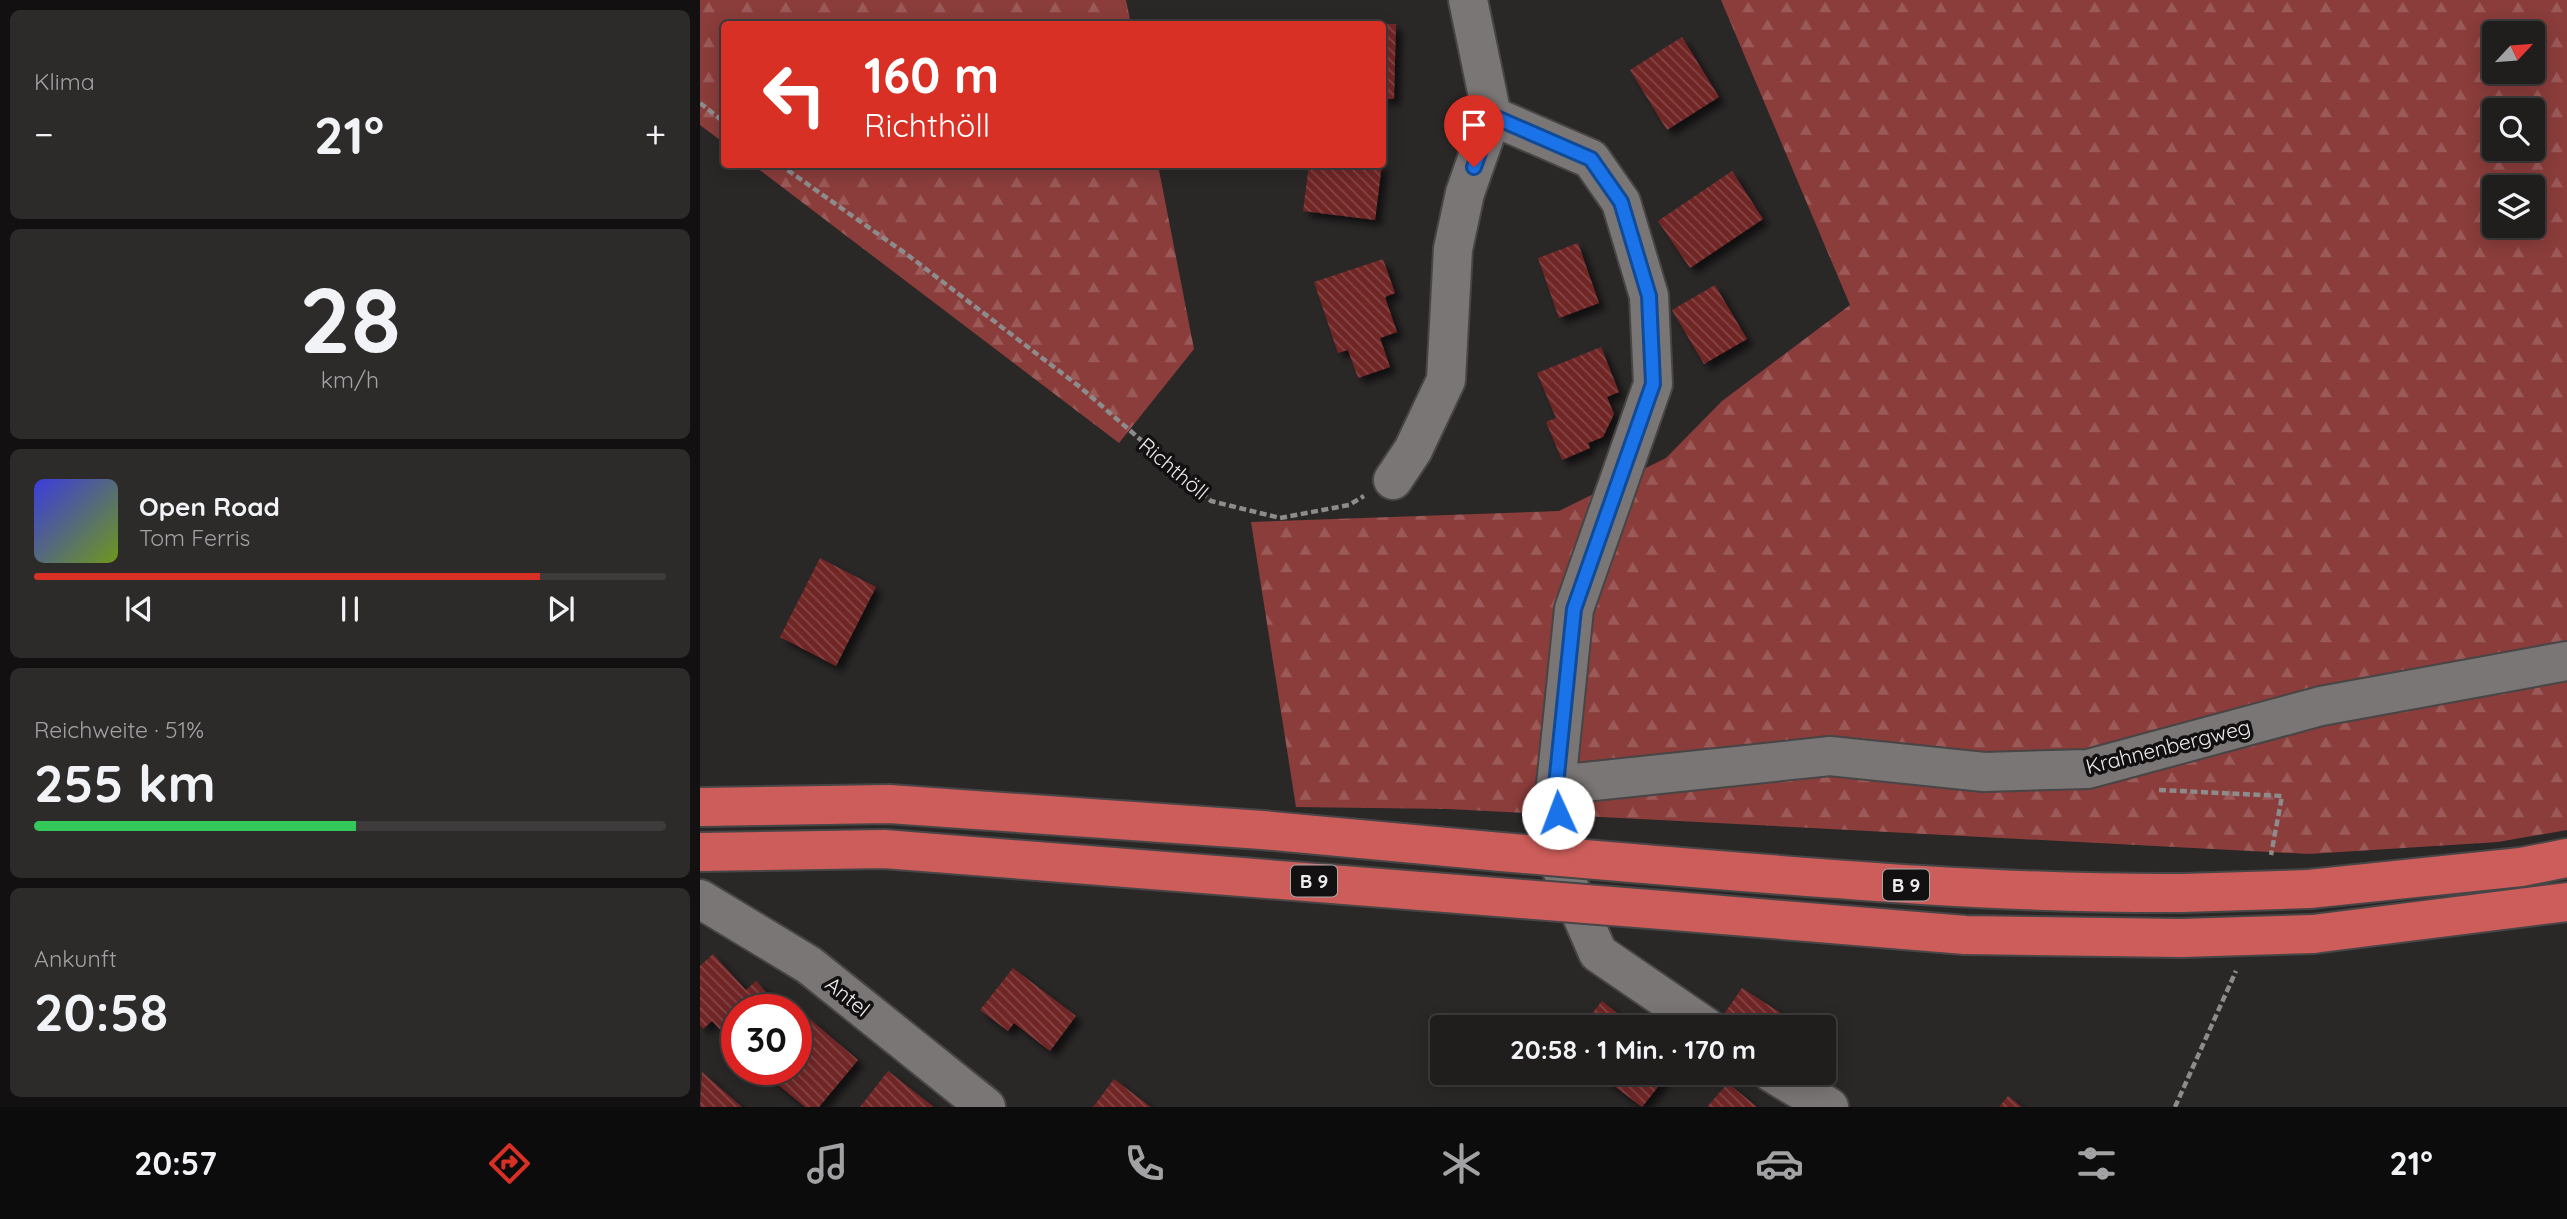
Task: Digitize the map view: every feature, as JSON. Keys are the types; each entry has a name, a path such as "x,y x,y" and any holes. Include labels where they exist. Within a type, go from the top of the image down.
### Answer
{"highway":[{"name":"B 9","path":"700,807 889,804 2000,890 2182,893 2309,889 2521,867 2567,858"},
{"name":"B 9","path":"700,852 884,849 1965,935 2181,938 2313,934 2567,902"}],"street":[{"path":"1393,480 1413,450 1446,380 1453,249 1465,193 1492,116 1468,0"},
{"path":"1492,116 1591,159 1621,202 1649,296 1653,384 1574,609 1556,785 1561,868 1598,953 1688,1015"},
{"name":"Krahnenbergweg","path":"1556,785 1830,756 1984,772 2088,769 2321,706 2567,661"},
{"name":"Antel","path":"700,899 809,965 986,1107"},
{"path":"1792,1085 1829,1107"}],"path":[{"path":"700,103 721,120"},
{"name":"Richthöll","path":"785,168 909,256 1080,387 1211,501 1280,518 1349,505 1393,480"},
{"path":"2145,789 2282,796 2270,858"},
{"path":"2175,1107 2231,986"}],"green space":[{"path":"700,0 1126,0 1130,21 721,21 721,141 700,125"},
{"path":"1721,0 2567,0 2567,830 2498,842 2309,854 1448,809 1296,807 1251,522 1559,511 1666,458 1722,401 1850,305"},
{"path":"757,168 1159,168 1194,349 1119,443"}],"building":[{"path":"1386,24 1396,24 1394,99 1386,99"},
{"path":"1682,37 1719,97 1667,130 1630,70"},
{"path":"1308,168 1382,168 1375,220 1303,211"},
{"path":"1732,171 1763,219 1690,268 1658,221"},
{"path":"1578,243 1599,303 1559,318 1538,258"},
{"path":"1383,259 1395,293 1385,297 1397,332 1380,338 1390,367 1358,378 1348,350 1338,353 1314,282"},
{"path":"1715,285 1747,339 1704,364 1672,310"},
{"path":"1601,347 1619,392 1607,397 1614,414 1603,437 1588,443 1590,448 1562,460 1546,422 1556,418 1537,373"},
{"path":"820,558 876,587 836,666 780,637"},
{"path":"713,954 746,990 756,981 768,994 721,994 721,1031 712,1021 703,1029 700,1025 700,966"},
{"path":"1013,968 1076,1016 1050,1051 1014,1023 1008,1031 980,1010"},
{"path":"1742,988 1784,1015 1723,1015"},
{"path":"1602,1001 1620,1015 1591,1015"},
{"path":"812,1021 858,1060 819,1107 805,1107 778,1085 812,1085"},
{"path":"888,1071 934,1107 860,1107"},
{"path":"702,1072 742,1107 700,1107"},
{"path":"1114,1079 1147,1104 1151,1107 1093,1107"},
{"path":"1613,1085 1659,1085 1642,1107"},
{"path":"1726,1085 1730,1085 1757,1107 1707,1107"},
{"path":"2008,1096 2022,1107 1999,1107"}],"route":[{"path":"1474,167 1492,116 1591,159 1621,202 1649,296 1653,384 1574,609 1556,785 1558,813"}]}
